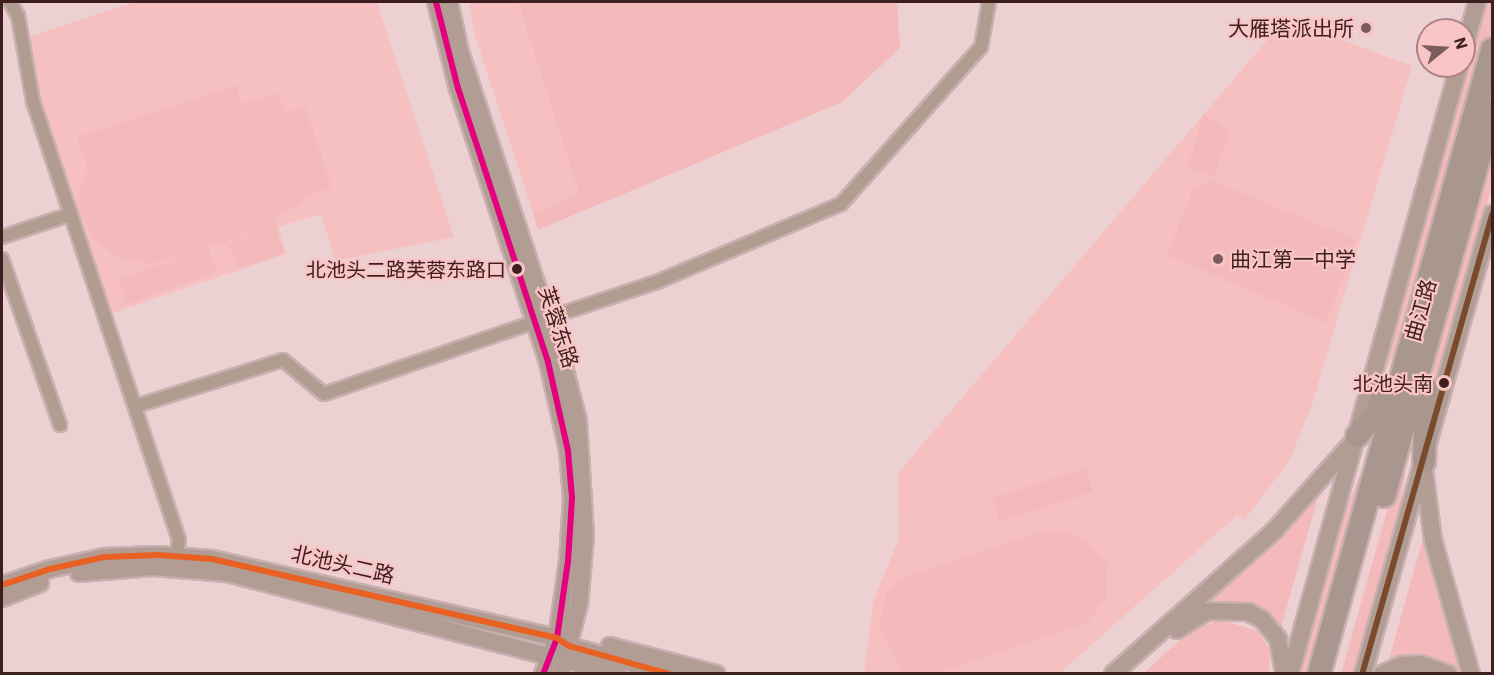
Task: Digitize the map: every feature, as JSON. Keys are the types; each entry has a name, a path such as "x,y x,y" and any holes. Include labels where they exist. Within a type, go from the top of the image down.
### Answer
{"highway":[{"name":"曲江路","path":"1334,674 1492,50"},
{"name":"曲江路","path":"1319,674 1422,332 1492,111"},
{"path":"1357,436 1376,414 1422,332"},
{"path":"1422,332 1424,462"}],"main road":[{"name":"芙蓉东路","path":"436,2 458,88 541,320"},
{"name":"芙蓉东路","path":"449,2 460,52 541,320 562,409 571,486 568,561 572,658 548,654 543,674"},
{"path":"1473,18 1477,2"},
{"name":"曲江路","path":"1290,674 1456,78"},
{"name":"曲江路","path":"1363,674 1492,214"},
{"path":"1113,674 1274,531 1357,436"},
{"path":"1424,462 1433,540 1471,674"},
{"name":"北池头二路","path":"2,585 50,569 104,557 177,555 375,594 618,674"},
{"name":"北池头二路","path":"2,598 52,579 85,572 118,567 189,569 227,573 548,654"},
{"path":"1126,674 1191,619 1223,608 1248,612 1267,625 1281,646 1284,674"},
{"path":"572,658 609,645 716,674"},
{"name":"北池头二路","path":"572,658 669,674"},
{"path":"1382,674 1421,664 1448,674"}],"street":[{"path":"10,2 18,16 33,101 179,539 177,555"},
{"path":"136,406 284,360 324,394 657,282 841,204 981,47 989,2"},
{"path":"2,237 71,214"},
{"path":"2,259 60,425"}],"shaded area":[{"path":"135,2 377,2 454,237 335,261 321,214 278,227 286,254 109,314 26,60 25,38"},
{"path":"469,2 518,2 579,194 533,213 474,32"},
{"path":"518,2 897,2 900,48 842,102 538,230 533,213 579,194"},
{"path":"1483,2 1492,2 1492,27 1411,321 1382,378 1463,78 1476,78 1476,28"},
{"name":"曲江第一中学","path":"1285,19 1412,66 1312,404 1290,460 1244,520 1237,515 1060,673 864,674 873,602 899,538 898,473"},
{"path":"236,85 242,104 277,93 287,112 305,106 332,188 304,197 296,207 274,218 277,227 208,247 217,272 127,304 118,279 205,248 151,264 118,257 97,242 79,212 78,194 88,168 77,137"},
{"path":"1204,114 1231,132 1213,177 1187,168"},
{"path":"1492,140 1492,185 1436,388 1429,389 1433,356"},
{"path":"1210,180 1357,240 1326,323 1167,255 1193,189"},
{"path":"276,228 284,253 237,268 229,243"},
{"path":"1379,426 1313,673 1299,674 1340,525"},
{"path":"1408,436 1411,437 1399,513 1354,673 1341,674"},
{"path":"1085,468 1093,492 1000,522 992,498"},
{"path":"1319,494 1280,631 1238,604 1220,603 1192,611"},
{"path":"1426,528 1467,673 1388,663"},
{"path":"1057,530 1087,539 1107,564 1107,596 1088,622 939,673 902,673 879,627 886,593 897,579 1041,531"},
{"path":"1221,620 1258,631 1271,652 1268,673 1143,674 1191,630"}],"transit line":[{"path":"436,2 458,88 548,362 568,451 572,498 568,561 557,638 543,674"},
{"path":"1363,671 1492,214"},
{"path":"2,585 50,569 104,557 158,555 212,559 557,638 569,646 669,674"}],"place":[{"name":"大雁塔派出所","path":"1366,28"},
{"name":"曲江第一中学","path":"1218,259"},
{"name":"北池头二路芙蓉东路口","path":"517,269"},
{"name":"北池头南","path":"1444,383"}]}
